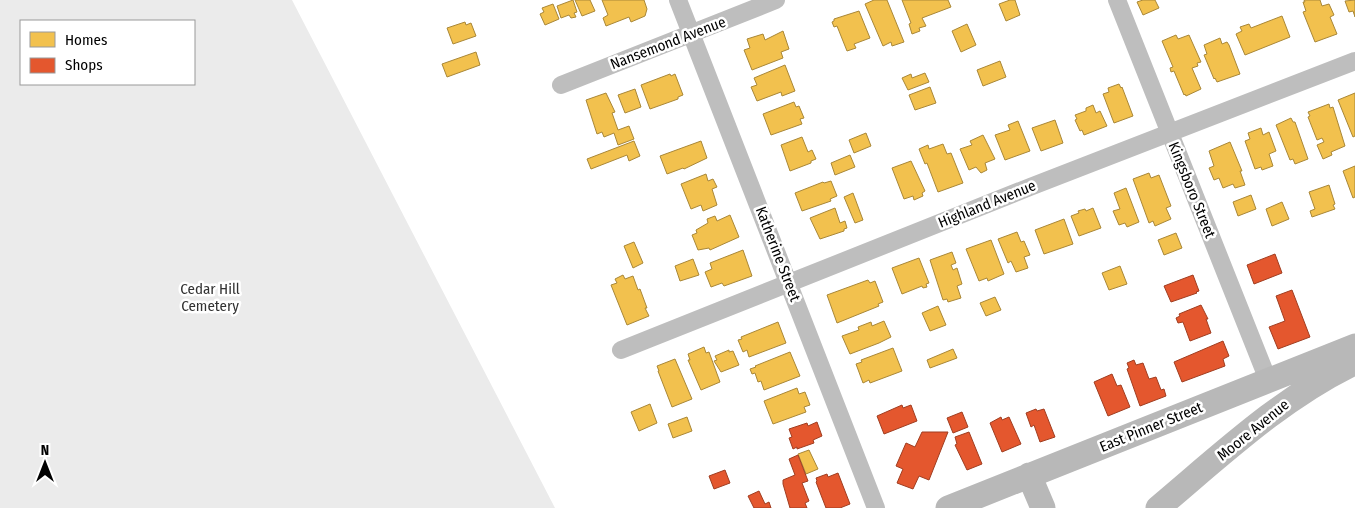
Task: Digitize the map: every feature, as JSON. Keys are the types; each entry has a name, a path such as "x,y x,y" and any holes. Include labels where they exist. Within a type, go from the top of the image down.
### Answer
{"main road":[{"name":"East Pinner Street","path":"948,508 1355,346"},
{"name":"Moore Avenue","path":"1158,508 1292,398 1326,376 1355,362"},
{"path":"1030,475 1043,508"}],"street":[{"name":"Katherine Street","path":"678,0 790,283 876,508"},
{"name":"Nansemond Avenue","path":"561,85 776,0"},
{"name":"Kingsboro Street","path":"1117,0 1268,380"},
{"name":"Highland Avenue","path":"621,350 1355,61"}],"green space":[{"name":"Cedar Hill Cemetery","path":"0,0 292,0 555,508 0,508"}],"building: Homes":[{"path":"573,0 577,12 574,13 576,17 571,18 569,15 561,18 557,6"},
{"path":"575,0 590,0 595,11 582,16"},
{"path":"602,0 644,0 647,9 645,16 631,22 629,17 606,26 603,18 608,15"},
{"path":"874,0 887,0 904,42 892,46 891,42 883,46 865,4"},
{"path":"902,0 948,0 951,7 922,18 926,26 919,28 920,31 912,34 909,24 911,23"},
{"path":"1015,0 1020,15 1006,21 999,4"},
{"path":"1155,0 1159,8 1143,15 1137,2"},
{"path":"1304,0 1320,0 1322,6 1329,4 1334,15 1330,17 1337,34 1315,42 1303,12 1306,11"},
{"path":"1355,0 1355,17 1353,11 1349,12 1345,1"},
{"path":"553,4 559,19 545,25 540,14 544,12 542,8"},
{"path":"859,11 870,38 854,44 856,48 847,51 837,26 834,27 832,22 834,19"},
{"path":"1282,16 1290,37 1245,55 1236,34 1242,31 1240,27 1249,24 1251,28"},
{"path":"465,22 466,25 471,23 476,36 453,44 447,28"},
{"path":"967,24 976,45 961,52 952,31"},
{"path":"783,31 789,49 781,52 783,58 752,70 744,50 750,48 747,39 763,34 765,40"},
{"path":"1176,35 1178,39 1189,35 1201,62 1197,63 1198,66 1192,68 1201,89 1186,96 1174,71 1171,72 1170,68 1173,67 1162,41"},
{"path":"1220,38 1222,44 1227,42 1229,45 1240,74 1217,82 1204,55 1207,54 1204,45"},
{"path":"476,52 480,65 447,77 442,64"},
{"path":"1000,61 1006,77 983,86 977,70"},
{"path":"785,65 795,91 782,96 781,92 757,101 751,87 757,85 754,78"},
{"path":"925,73 929,82 908,90 902,78 911,74 912,78"},
{"path":"670,74 671,76 675,74 683,95 678,97 678,99 650,109 641,85"},
{"path":"1119,84 1122,87 1133,116 1114,123 1103,94 1109,92 1108,88"},
{"path":"930,87 936,103 915,110 909,95"},
{"path":"635,89 641,107 625,113 618,95"},
{"path":"606,93 615,112 612,113 618,130 629,126 634,139 618,145 614,133 604,137 602,132 597,134 586,100"},
{"path":"1355,93 1355,136 1353,137 1338,100"},
{"path":"794,102 796,107 799,106 804,118 800,119 802,124 771,135 763,114"},
{"path":"1329,104 1330,108 1333,107 1345,146 1331,152 1332,155 1323,159 1317,145 1324,142 1322,138 1317,140 1308,117 1310,116 1308,112"},
{"path":"1093,105 1096,113 1100,111 1107,126 1084,135 1075,120 1077,119 1075,115 1086,111 1086,108"},
{"path":"1291,118 1295,122 1308,159 1295,164 1293,159 1290,160 1276,125"},
{"path":"1055,120 1063,143 1041,151 1032,128"},
{"path":"1018,121 1030,151 1005,160 995,135 1010,130 1008,125"},
{"path":"1261,128 1263,135 1269,132 1276,151 1269,154 1273,166 1262,170 1261,167 1255,169 1245,141 1250,139 1248,133"},
{"path":"866,133 871,146 854,153 849,140"},
{"path":"983,135 995,159 985,163 987,170 981,173 976,167 969,170 960,149 972,145 970,141"},
{"path":"802,137 808,152 812,150 816,159 811,161 811,163 790,171 781,145"},
{"path":"634,141 640,156 629,161 627,155 591,169 587,159"},
{"path":"701,141 707,158 684,169 667,174 660,156"},
{"path":"1230,142 1242,171 1240,171 1245,185 1235,188 1233,184 1223,188 1219,178 1214,180 1209,168 1214,166 1209,151"},
{"path":"943,144 947,154 951,153 963,183 938,192 927,163 925,164 919,149 928,145 929,149"},
{"path":"850,155 855,167 835,175 831,163"},
{"path":"911,161 925,191 922,193 923,196 914,200 913,196 904,199 892,168"},
{"path":"1355,166 1355,197 1353,198 1343,171"},
{"path":"1149,173 1151,178 1159,175 1171,206 1166,208 1171,219 1155,226 1153,221 1149,223 1133,179"},
{"path":"706,174 708,181 713,179 717,187 712,189 717,205 703,211 701,205 691,209 681,184"},
{"path":"831,181 837,196 830,199 831,201 802,211 795,193 823,182"},
{"path":"1329,185 1335,209 1312,217 1310,211 1315,209 1309,192"},
{"path":"1126,188 1139,222 1127,227 1125,223 1119,225 1113,211 1120,209 1114,193"},
{"path":"853,193 863,220 855,223 844,197"},
{"path":"1251,195 1256,209 1238,216 1233,202"},
{"path":"1282,202 1289,219 1272,226 1266,209"},
{"path":"835,208 840,223 845,221 847,228 844,231 820,239 810,218"},
{"path":"1093,208 1101,228 1079,236 1071,216 1079,213 1078,211 1085,209 1086,211"},
{"path":"730,215 739,237 710,250 709,248 698,250 692,235 697,233 696,230 708,223 707,219 715,216 717,221"},
{"path":"1064,219 1073,244 1044,254 1035,230"},
{"path":"1017,232 1021,242 1024,241 1030,255 1024,257 1028,268 1016,272 1011,261 1008,263 998,239"},
{"path":"1176,233 1182,248 1164,255 1158,240"},
{"path":"991,240 1004,274 988,281 987,278 979,281 966,249"},
{"path":"634,242 643,263 633,268 624,246"},
{"path":"743,250 752,276 724,286 722,283 711,287 705,272 712,269 710,263"},
{"path":"952,252 956,263 951,265 953,270 957,268 962,284 957,286 961,298 948,302 947,299 943,300 930,260"},
{"path":"919,258 929,283 926,284 927,287 923,288 922,286 902,294 892,268"},
{"path":"693,259 699,275 680,281 675,266"},
{"path":"1120,266 1127,284 1109,290 1102,273"},
{"path":"623,275 625,279 633,276 638,290 640,289 649,316 627,325 611,285 617,283 615,279"},
{"path":"868,280 870,283 875,281 883,302 878,304 879,306 837,323 827,295"},
{"path":"995,297 1001,310 986,316 980,303"},
{"path":"938,306 946,325 930,331 922,313"},
{"path":"884,321 891,337 850,354 842,336 859,330 858,327 871,322 872,326"},
{"path":"778,322 786,343 749,357 747,350 743,352 738,340 742,339 741,337"},
{"path":"704,347 706,353 709,352 720,382 701,390 688,360 690,360 688,354"},
{"path":"893,348 902,371 870,383 869,380 863,383 856,364 862,362 861,360"},
{"path":"953,349 957,358 930,368 927,360"},
{"path":"729,350 729,352 733,351 739,365 721,372 714,361 717,360 715,356"},
{"path":"790,352 800,376 764,390 761,381 758,382 755,373 752,374 750,369"},
{"path":"675,359 692,399 672,407 657,366"},
{"path":"797,388 799,394 805,392 810,405 804,407 806,412 773,424 764,401"},
{"path":"650,404 657,423 639,431 631,412"},
{"path":"687,417 692,431 673,438 668,424"},
{"path":"809,450 818,469 806,474 798,454"}],"building: Shops":[{"path":"1275,254 1282,273 1254,284 1247,265"},
{"path":"1193,275 1199,291 1171,302 1164,286"},
{"path":"1292,290 1310,337 1278,349 1269,327 1285,321 1276,296"},
{"path":"1201,305 1208,319 1206,319 1211,333 1190,341 1183,322 1178,323 1176,318 1180,316 1179,314"},
{"path":"1223,341 1229,356 1223,359 1225,366 1182,382 1174,362"},
{"path":"1134,360 1136,365 1143,363 1149,379 1156,377 1161,390 1164,389 1166,396 1140,406 1127,369 1129,368 1127,363"},
{"path":"1112,374 1117,386 1121,385 1130,407 1108,416 1094,382"},
{"path":"902,405 903,408 911,405 917,421 884,434 877,416"},
{"path":"1036,409 1037,411 1044,409 1055,437 1040,442 1034,425 1031,427 1026,413"},
{"path":"962,412 968,427 953,433 947,418"},
{"path":"1001,417 1002,420 1009,417 1021,444 1002,452 990,423"},
{"path":"817,422 822,436 813,440 814,443 793,449 789,438 792,437 789,429 807,423 808,426"},
{"path":"922,432 948,432 929,480 919,476 913,489 897,483 903,469 896,466 906,443 915,447"},
{"path":"969,432 982,464 967,470 955,445 957,444 955,437"},
{"path":"798,455 808,481 802,483 809,501 805,503 807,508 790,508 783,484 783,480 795,475 789,459"},
{"path":"725,470 730,483 714,489 709,476"},
{"path":"838,473 850,504 840,508 826,508 816,478 827,474 828,477"},
{"path":"759,491 765,504 769,502 771,508 754,508 748,496"}]}
